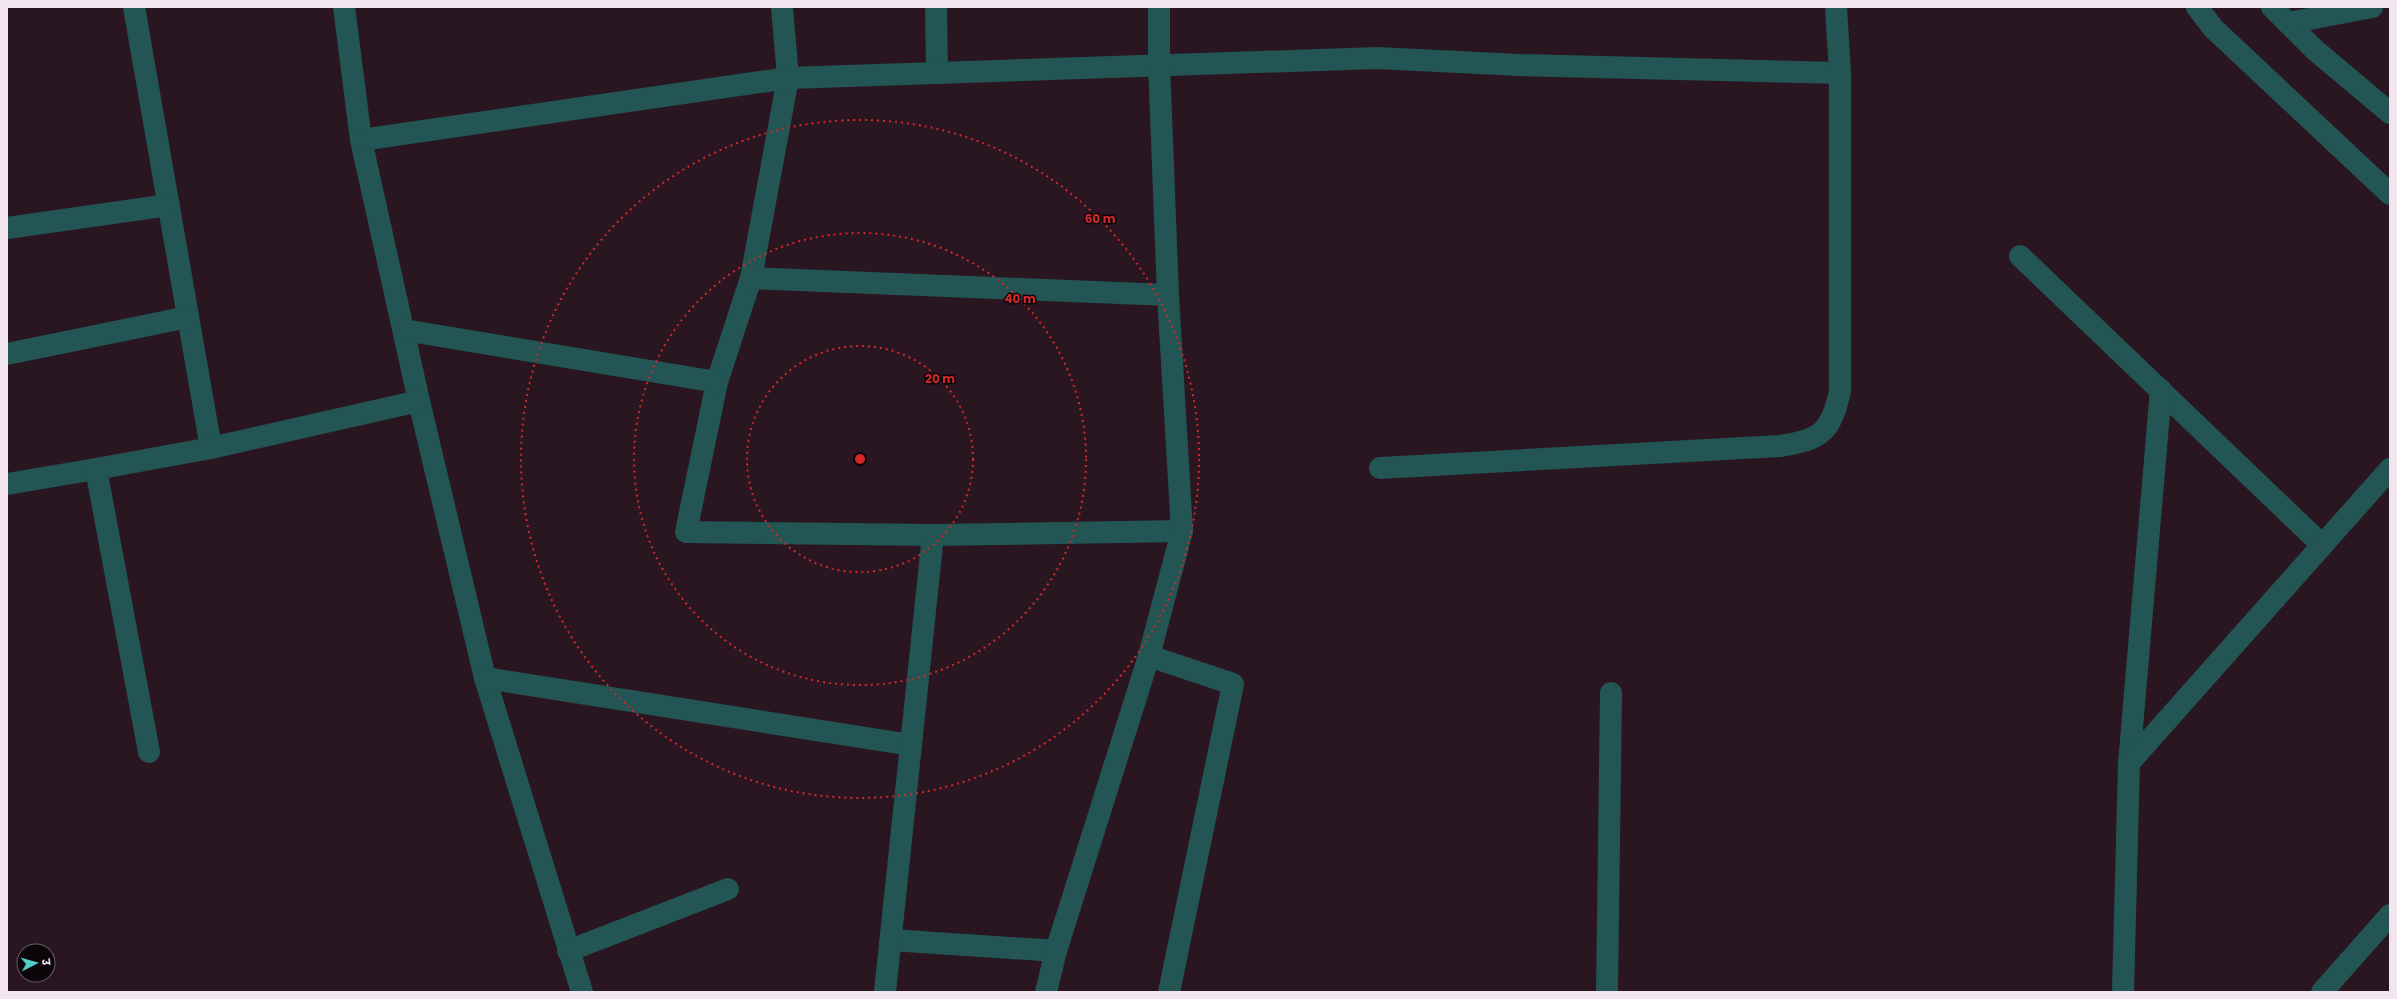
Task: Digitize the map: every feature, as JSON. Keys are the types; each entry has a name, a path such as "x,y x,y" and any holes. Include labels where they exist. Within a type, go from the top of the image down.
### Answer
{"street":[{"path":"134,7 211,448"},
{"path":"344,7 361,140 419,401 485,678 568,951 582,992"},
{"path":"782,7 788,78 751,278 717,382 686,532 933,535 1182,531"},
{"path":"936,7 937,72"},
{"path":"1046,992 1056,950 1149,656 1182,531 1168,295 1159,64 1159,7"},
{"path":"1380,468 1780,446 1801,443 1813,438 1826,429 1835,414 1840,391 1840,73 1836,7"},
{"path":"2197,7 2213,28 2390,194"},
{"path":"2272,7 2314,50 2390,113"},
{"path":"2288,23 2372,7"},
{"path":"361,140 788,78 1159,64 1377,58 1519,65 1840,73"},
{"path":"7,228 169,205"},
{"path":"2020,256 2322,545"},
{"path":"751,278 1168,295"},
{"path":"7,354 188,316"},
{"path":"404,330 717,382"},
{"path":"2123,992 2128,763 2161,390"},
{"path":"7,484 211,448 419,401"},
{"path":"96,468 149,752"},
{"path":"2128,763 2390,469"},
{"path":"885,992 933,535"},
{"path":"1149,656 1233,684 1169,992"},
{"path":"485,678 911,745"},
{"path":"1607,992 1611,693"},
{"path":"568,951 728,889"},
{"path":"2331,989 2390,915"},
{"path":"890,940 1056,950"}]}
